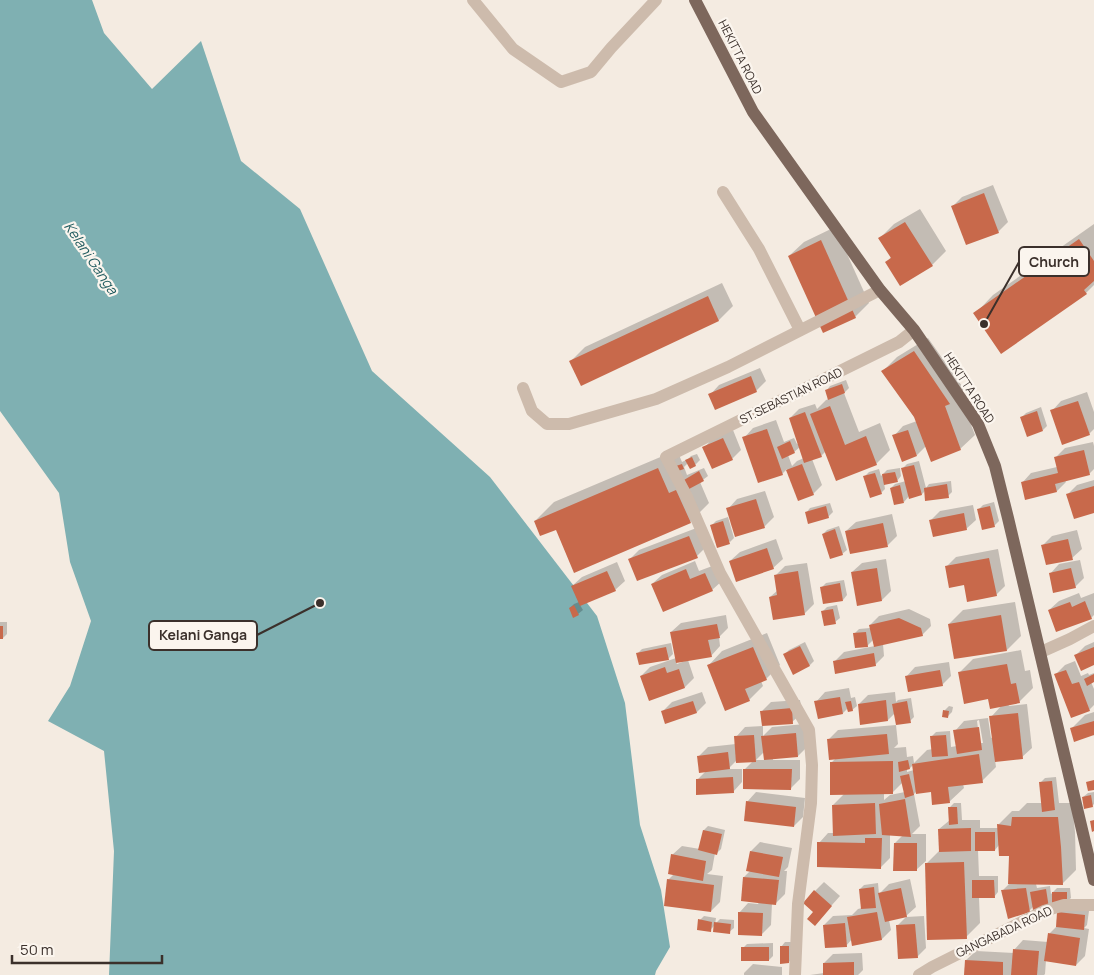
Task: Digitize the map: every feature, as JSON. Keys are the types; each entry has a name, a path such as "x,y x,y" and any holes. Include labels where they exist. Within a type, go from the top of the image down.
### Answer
{"main road":[{"name":"HEKITTA ROAD","path":"696,0 753,112 880,290 914,330 978,424 995,466 1094,880"}],"street":[{"path":"473,0 513,49 562,82 591,72 656,0"},
{"path":"723,192 759,249 800,330"},
{"path":"523,388 532,411 547,424 569,424 656,399 728,366 880,290"},
{"name":"ST.SEBASTIAN ROAD","path":"795,975 798,904 811,803 812,765 809,730 720,573 687,496 666,457 890,347 914,330"},
{"path":"1040,652 1094,626"},
{"name":"GANGABADA ROAD","path":"918,975 1044,911 1064,905 1094,905"}],"water":[{"path":"0,0 92,0 104,33 152,89 201,41 241,161 300,209 372,371 490,477 597,616 625,703 640,825 661,890 670,947 655,975 109,975 114,851 104,751 48,721 70,686 91,621 70,562 59,493 0,411"}],"building":[{"path":"984,193 999,233 966,245 951,206"},
{"path":"905,222 933,266 900,286 885,262 891,258 878,238"},
{"path":"1079,239 1094,261 1094,281 1084,290 1087,294 1001,354 973,313"},
{"path":"821,240 856,318 823,333 788,256"},
{"path":"708,296 719,321 581,386 569,361"},
{"path":"914,351 950,404 945,406 961,450 931,462 914,417 881,371"},
{"path":"751,376 757,392 715,410 708,394"},
{"path":"842,384 845,393 828,400 825,390"},
{"path":"1078,401 1090,435 1062,445 1050,410"},
{"path":"830,406 845,445 866,436 877,465 836,481 810,414"},
{"path":"1037,411 1043,431 1027,437 1020,417"},
{"path":"805,412 822,457 804,463 789,418"},
{"path":"767,429 783,475 758,483 742,437"},
{"path":"908,430 917,456 902,462 892,435"},
{"path":"723,438 733,460 712,469 702,447"},
{"path":"790,441 795,453 782,459 777,447"},
{"path":"1084,450 1090,475 1055,484 1057,492 1025,500 1021,482 1058,473 1054,457"},
{"path":"692,457 696,466 690,469 685,460"},
{"path":"682,464 684,469 678,471 676,466"},
{"path":"802,464 814,495 798,501 786,470"},
{"path":"914,465 922,495 909,499 901,468"},
{"path":"658,468 669,493 676,490 691,523 574,573 556,530 540,536 534,521"},
{"path":"699,471 704,481 689,489 684,480"},
{"path":"895,472 898,482 884,485 882,474"},
{"path":"875,473 882,494 870,498 863,476"},
{"path":"947,484 949,498 925,501 924,488"},
{"path":"900,485 904,503 894,505 890,488"},
{"path":"1094,486 1094,513 1074,519 1066,494"},
{"path":"756,499 765,528 735,537 726,508"},
{"path":"826,506 829,518 808,524 805,512"},
{"path":"990,506 995,527 982,530 977,509"},
{"path":"964,513 967,530 933,537 929,520"},
{"path":"723,521 730,544 717,548 710,525"},
{"path":"883,523 888,547 850,554 845,531"},
{"path":"835,529 843,555 830,559 822,534"},
{"path":"689,536 698,558 637,581 628,559"},
{"path":"1068,539 1073,560 1046,565 1041,545"},
{"path":"767,548 774,569 736,582 729,561"},
{"path":"989,558 997,596 967,602 964,585 949,588 945,566"},
{"path":"877,568 882,601 857,606 851,572"},
{"path":"1071,568 1076,588 1053,593 1049,573"},
{"path":"686,569 690,579 705,573 713,591 663,612 651,584"},
{"path":"607,571 616,591 580,606 571,586"},
{"path":"798,571 805,615 773,620 769,597 777,595 774,575"},
{"path":"840,583 843,601 823,604 820,587"},
{"path":"1085,601 1092,619 1056,632 1048,610 1070,602 1072,607"},
{"path":"574,605 579,615 573,618 569,608"},
{"path":"833,609 836,624 824,626 821,611"},
{"path":"1001,615 1007,651 954,659 948,624"},
{"path":"899,618 921,628 923,636 874,647 869,625"},
{"path":"717,624 720,638 708,640 712,657 676,663 670,632"},
{"path":"0,626 3,626 3,639 0,639"},
{"path":"866,632 868,647 855,648 853,633"},
{"path":"800,646 810,666 793,675 783,654"},
{"path":"666,647 669,660 639,665 636,653"},
{"path":"753,647 767,680 745,689 750,701 725,711 707,665"},
{"path":"1094,647 1094,665 1081,671 1074,655"},
{"path":"874,653 876,666 835,674 833,661"},
{"path":"1007,664 1011,684 1016,683 1020,703 990,709 988,699 964,704 958,672"},
{"path":"665,667 667,673 679,669 685,688 649,701 640,676"},
{"path":"940,670 943,686 908,692 905,676"},
{"path":"1066,670 1072,684 1079,682 1090,711 1071,718 1054,674"},
{"path":"1094,674 1094,682 1087,686 1084,679"},
{"path":"840,697 843,714 818,719 814,701"},
{"path":"886,700 888,721 860,725 858,704"},
{"path":"693,701 697,713 665,724 661,711"},
{"path":"851,701 853,711 848,712 845,702"},
{"path":"907,701 911,723 896,725 892,704"},
{"path":"792,708 793,724 762,726 760,711"},
{"path":"943,710 949,711 948,718 942,717"},
{"path":"1018,713 1023,759 995,762 989,716"},
{"path":"1094,721 1094,735 1074,742 1070,728"},
{"path":"979,727 982,750 957,754 953,730"},
{"path":"796,733 798,757 764,760 761,736"},
{"path":"887,734 889,754 829,760 827,739"},
{"path":"754,735 756,762 736,763 734,736"},
{"path":"946,735 948,756 932,757 930,736"},
{"path":"728,752 730,769 699,773 697,756"},
{"path":"979,754 983,783 948,787 950,803 932,805 931,792 916,794 912,764"},
{"path":"908,760 910,769 899,772 898,762"},
{"path":"893,761 893,794 830,795 830,762"},
{"path":"743,769 792,769 791,790 743,789"},
{"path":"909,774 914,795 905,798 900,776"},
{"path":"733,777 734,793 696,795 696,779"},
{"path":"1094,780 1094,790 1088,791 1086,782"},
{"path":"1052,781 1055,810 1042,812 1039,782"},
{"path":"1091,795 1093,807 1084,809 1082,797"},
{"path":"905,799 911,837 882,835 879,804"},
{"path":"746,801 796,807 794,827 744,821"},
{"path":"875,803 876,834 833,836 832,805"},
{"path":"948,807 957,807 958,824 949,825"},
{"path":"1012,817 1058,817 1063,885 1008,884 1009,856 999,856 997,824 1011,826"},
{"path":"1094,820 1094,831 1092,832 1090,821"},
{"path":"971,828 971,851 939,852 938,829"},
{"path":"703,830 722,834 717,855 698,850"},
{"path":"975,832 995,832 995,851 975,851"},
{"path":"865,838 882,838 881,869 817,867 817,842 865,843"},
{"path":"894,843 917,843 917,871 893,871"},
{"path":"750,851 783,857 779,877 746,871"},
{"path":"671,854 706,861 703,881 668,874"},
{"path":"964,862 967,939 927,940 925,863"},
{"path":"743,877 779,880 776,905 741,901"},
{"path":"667,879 714,885 711,912 664,906"},
{"path":"972,880 994,880 995,898 972,898"},
{"path":"874,887 876,908 861,909 859,889"},
{"path":"901,888 907,917 885,922 878,893"},
{"path":"1026,888 1030,912 1008,919 1001,890"},
{"path":"1046,889 1049,908 1033,910 1030,892"},
{"path":"814,890 832,906 815,926 807,919 813,912 803,903"},
{"path":"1052,892 1067,892 1067,904 1052,904"},
{"path":"738,912 763,913 762,936 738,935"},
{"path":"877,912 882,940 852,946 847,917"},
{"path":"1057,912 1085,915 1084,930 1056,927"},
{"path":"698,919 712,922 711,932 697,930"},
{"path":"714,922 731,924 730,934 713,932"},
{"path":"845,923 847,947 825,948 823,925"},
{"path":"915,924 918,958 898,959 896,925"},
{"path":"1048,933 1080,938 1076,966 1044,961"},
{"path":"780,946 789,946 789,963 780,964"},
{"path":"741,947 769,947 769,961 741,961"},
{"path":"1013,949 1039,951 1037,975 1011,975"},
{"path":"965,960 1003,962 1003,975 964,975"},
{"path":"854,962 854,975 823,975 823,963"}],"place":[{"name":"Church","path":"984,324"},
{"name":"Kelani Ganga","path":"320,603"}]}
